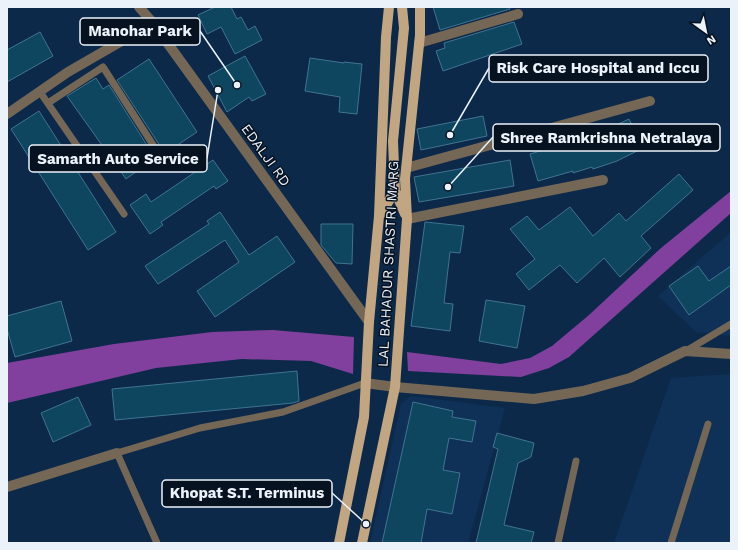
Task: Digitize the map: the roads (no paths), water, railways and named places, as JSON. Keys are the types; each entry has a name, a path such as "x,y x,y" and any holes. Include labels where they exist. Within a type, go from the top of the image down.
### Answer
{"main road":[{"name":"LAL BAHADUR SHASTRI MARG","path":"339,543 364,417 369,322 379,216 386,37 389,7"},
{"path":"402,7 404,28 393,141 394,191 407,219"},
{"name":"LAL BAHADUR SHASTRI MARG","path":"362,543 395,387 407,219 405,180 420,35 420,7"},
{"path":"379,216 394,191"}],"street":[{"name":"EDALJI RD","path":"139,7 153,23 369,322"},
{"path":"419,43 518,14"},
{"path":"7,114 68,72 153,23"},
{"path":"406,168 650,101"},
{"path":"407,219 603,180"},
{"path":"366,383 395,387 534,398 583,391 630,378 685,351 731,354"},
{"path":"7,487 117,453"}],"lane":[{"path":"48,103 102,67 164,162"},
{"path":"40,92 124,214"},
{"path":"685,351 731,324"},
{"path":"157,543 117,453 200,428 283,412 366,383"},
{"path":"671,543 708,424"},
{"path":"558,543 576,461"}],"place":[{"name":"Manohar Park","path":"237,85"},
{"name":"Samarth Auto Service","path":"218,90"},
{"name":"Risk Care Hospital and Iccu","path":"450,135"},
{"name":"Shree Ramkrishna Netralaya","path":"448,187"},
{"name":"Khopat S.T. Terminus","path":"366,524"}]}
